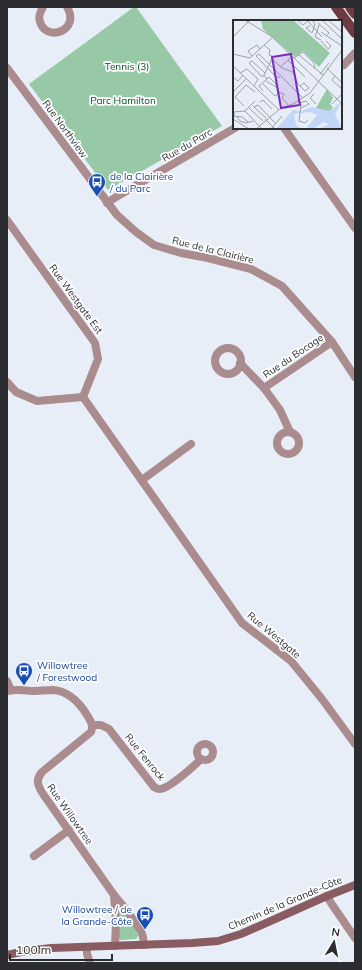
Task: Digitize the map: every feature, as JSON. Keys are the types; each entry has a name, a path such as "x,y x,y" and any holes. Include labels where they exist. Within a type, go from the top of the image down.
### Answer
{"main road":[{"path":"336,7 355,34"},
{"path":"350,7 355,14"},
{"name":"Chemin de la Grande-Côte","path":"7,955 35,950 60,948 199,943 226,939 355,885"}],"street":[{"path":"43,7 39,16 42,26 46,30 54,33 67,28 70,23 70,12 67,7"},
{"path":"343,66 355,53"},
{"path":"343,66 355,62"},
{"name":"Rue Northview","path":"7,68 107,203"},
{"name":"Rue du Parc","path":"107,203 118,195 233,129"},
{"path":"285,129 355,228"},
{"name":"Rue de la Clairière","path":"107,203 126,224 154,245 181,253 251,269 282,286 332,342 355,377"},
{"name":"Rue Westgate Est","path":"7,220 95,343 98,359 83,397"},
{"name":"Rue du Bocage","path":"264,388 332,342"},
{"name":"Rue du Bocage","path":"240,363 264,388 280,410 290,432"},
{"path":"7,382 16,392 36,401 83,397"},
{"name":"Rue Westgate","path":"83,397 242,623 291,661 322,699 355,744"},
{"path":"142,480 191,444"},
{"path":"7,682 9,691 55,690 67,694 74,698 82,707 92,725"},
{"name":"Rue Fenrock","path":"92,725 101,725 109,729 157,789 167,787 189,770 201,758"},
{"name":"Rue Willowtree","path":"92,725 91,732 40,774 38,780 39,788 140,929 144,945"},
{"path":"34,856 69,830"},
{"path":"114,894 116,922 115,946"},
{"path":"327,896 355,938"},
{"path":"87,947 90,963"}],"green space":[{"name":"Parc Hamilton","path":"136,7 222,126 108,190 29,84"},
{"path":"120,910 122,910 137,931 138,936 136,939 119,939"}],"place":[{"name":"de la Clairière / du Parc","path":"97,197"},
{"name":"Willowtree / Forestwood","path":"24,686"},
{"name":"Willowtree / de la Grande-Côte","path":"145,930"}],"park label":[{"name":"Tennis (3)","path":"127,66"}]}
